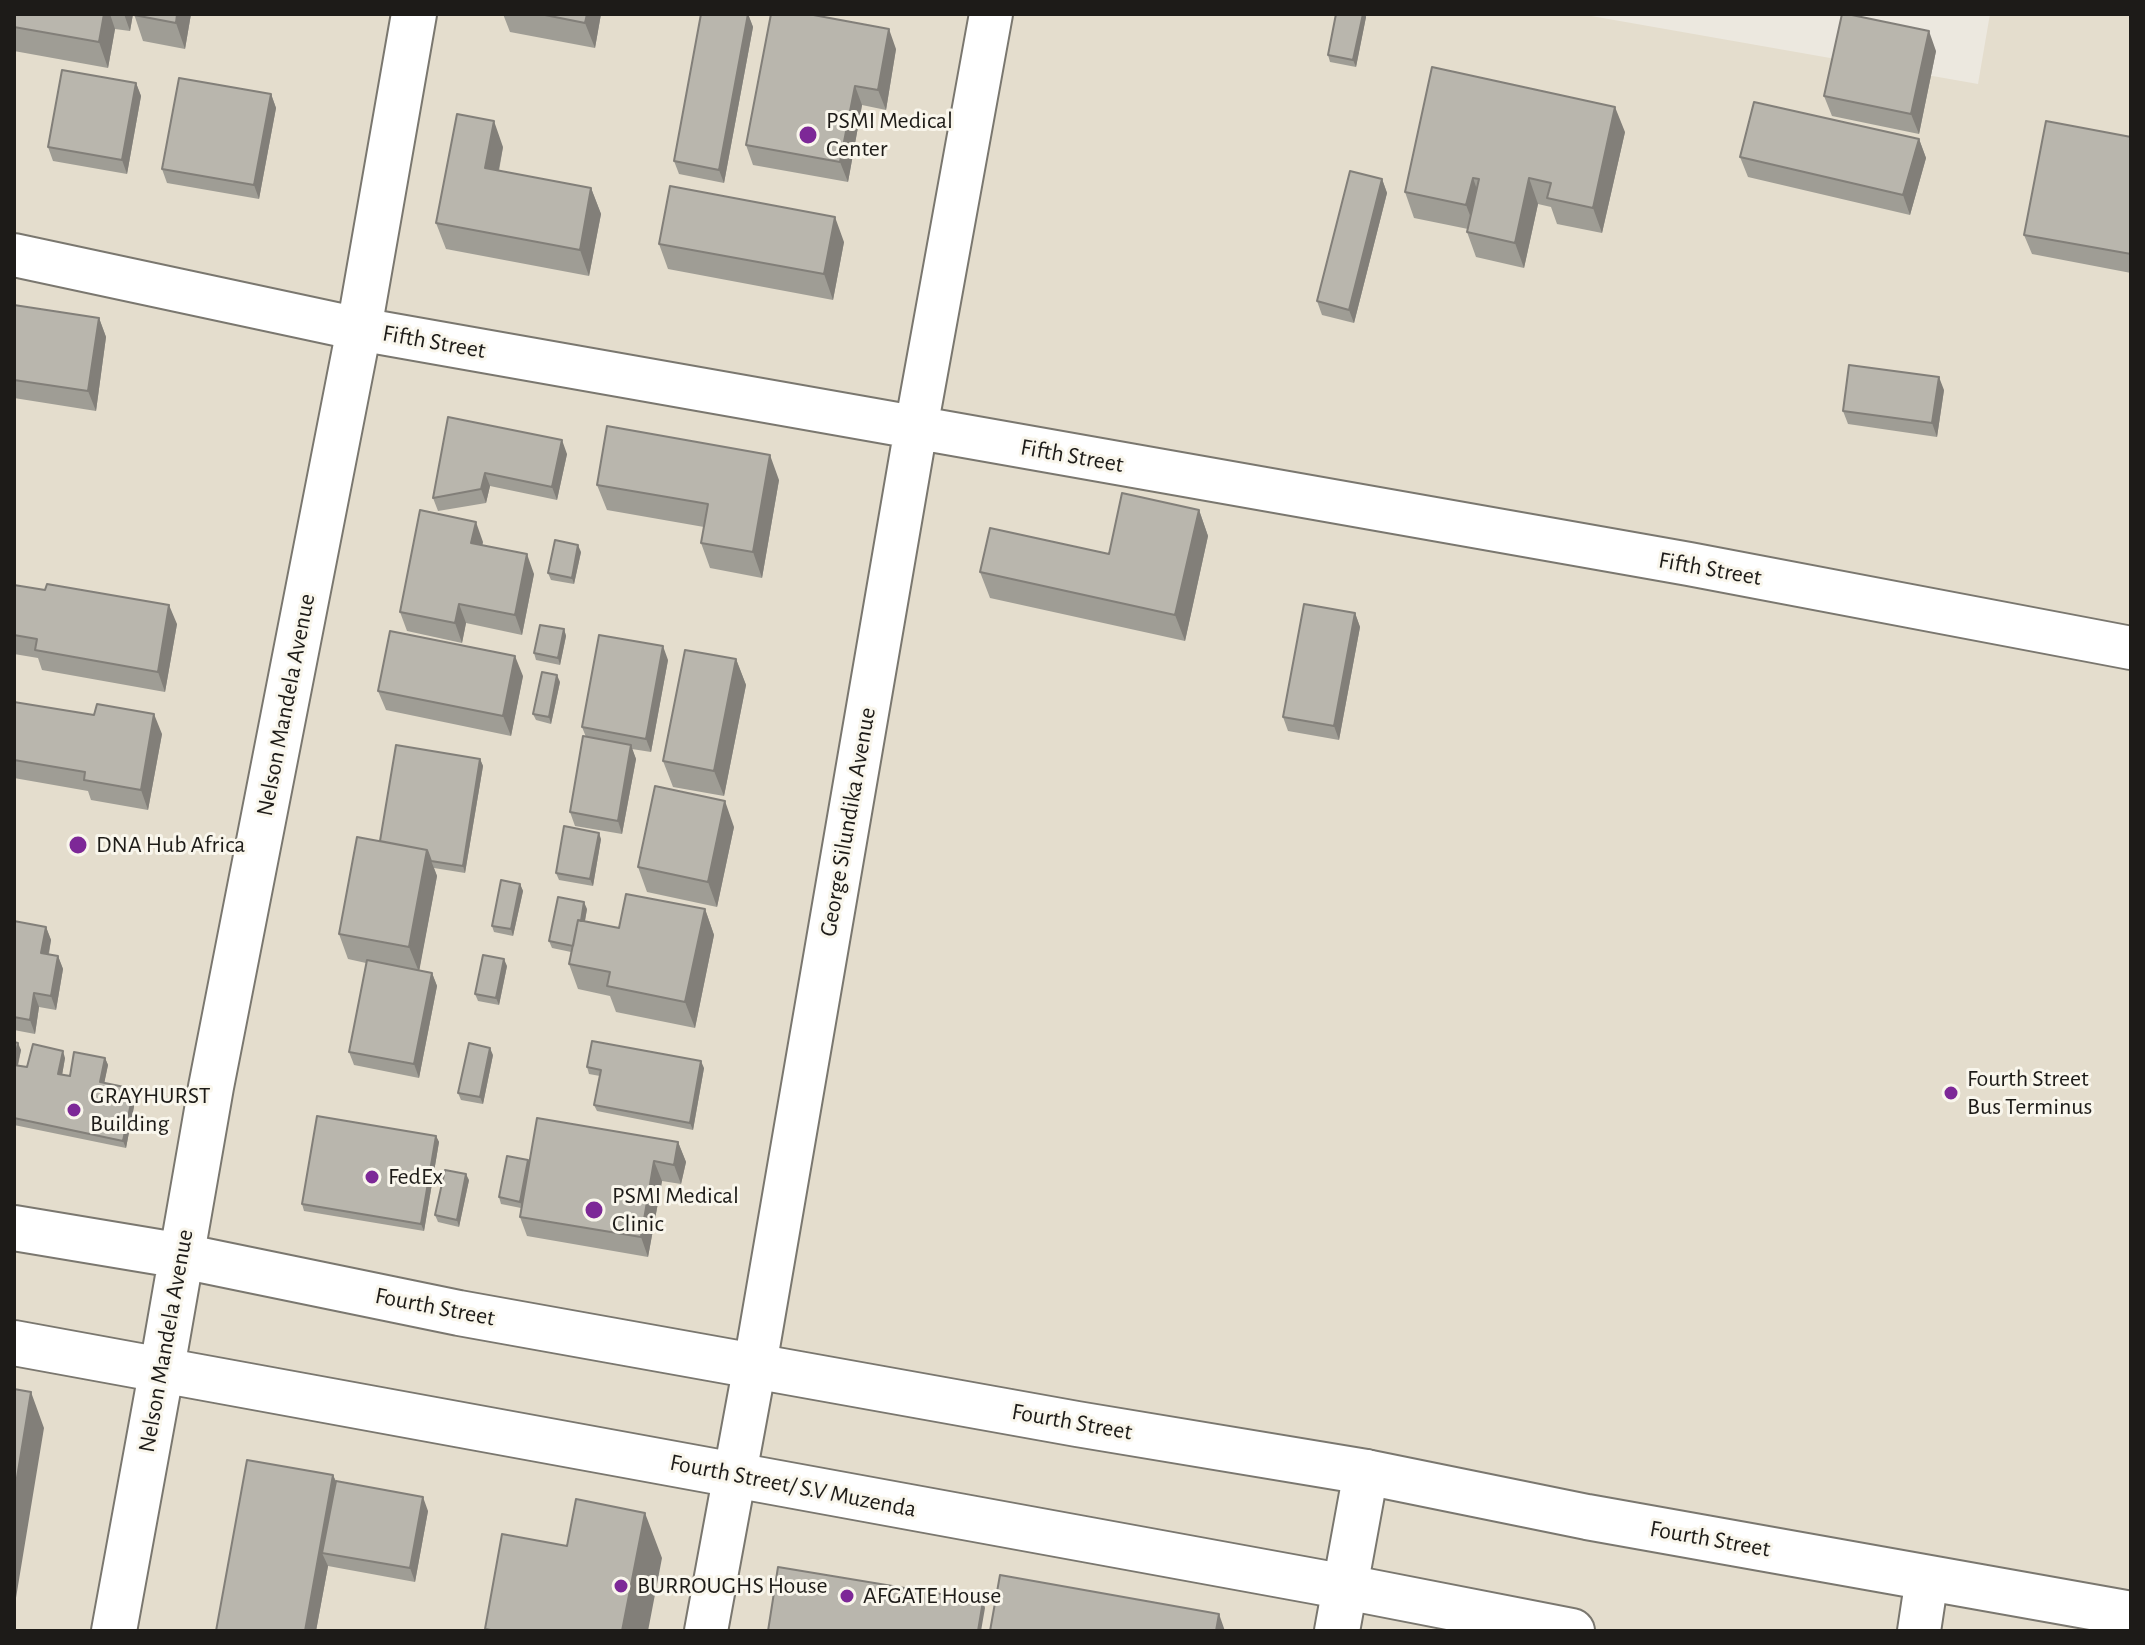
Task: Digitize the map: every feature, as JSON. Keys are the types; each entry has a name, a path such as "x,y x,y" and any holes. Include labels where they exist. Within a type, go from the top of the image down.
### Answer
{"main road":[{"name":"Nelson Mandela Avenue","path":"114,1631 211,1087 359,329 414,14"},
{"name":"Fourth Street","path":"14,1228 182,1256 459,1313 1366,1472 1587,1517 2131,1614"},
{"name":"Fourth Street/ S.V Muzenda","path":"14,1343 1572,1631"},
{"path":"1337,1631 1366,1472"}],"street":[{"name":"George Silundika Avenue","path":"706,1631 991,14"},
{"name":"Fifth Street","path":"14,255 359,329 1689,564 2131,648"},
{"path":"1919,1631 1927,1578"}],"shaded area":[{"path":"14,14 1580,14 1978,84 1990,14 2131,14 2131,1631 14,1631"}],"building":[{"path":"14,14 104,14 99,42 14,27"},
{"path":"134,14 177,14 176,23"},
{"path":"540,14 587,14 585,23"},
{"path":"701,14 748,14 719,170 674,161"},
{"path":"771,14 808,14 889,29 878,90 855,86 840,162 746,145"},
{"path":"1336,14 1363,14 1353,60 1328,55"},
{"path":"1842,14 1929,31 1911,114 1824,96"},
{"path":"1432,67 1615,107 1593,208 1547,198 1551,183 1529,178 1515,243 1467,232 1479,179 1473,178 1466,205 1405,192"},
{"path":"62,70 136,83 122,160 48,147"},
{"path":"179,78 271,94 254,185 162,169"},
{"path":"1754,102 1919,139 1903,195 1740,157"},
{"path":"457,114 494,121 485,168 591,188 580,250 436,223"},
{"path":"2046,121 2131,137 2131,254 2024,235"},
{"path":"1350,171 1382,179 1349,310 1317,301"},
{"path":"670,186 835,217 824,274 659,244"},
{"path":"14,305 99,318 88,391 14,380"},
{"path":"1849,365 1939,377 1932,423 1843,411"},
{"path":"448,417 562,440 552,487 485,473 481,489 433,498"},
{"path":"607,426 770,455 753,552 701,543 708,504 597,485"},
{"path":"1122,493 1199,510 1175,615 980,572 990,528 1109,554"},
{"path":"420,510 476,522 471,543 527,554 515,615 459,604 455,623 400,612"},
{"path":"555,540 578,545 572,578 548,573"},
{"path":"47,584 169,605 158,672 35,650 37,639 14,635 14,585 45,590"},
{"path":"1304,604 1355,613 1334,726 1283,717"},
{"path":"540,625 564,629 558,658 534,653"},
{"path":"390,631 515,656 503,716 378,691"},
{"path":"599,635 663,646 646,739 582,727"},
{"path":"685,650 736,659 714,771 663,761"},
{"path":"542,672 557,675 549,717 533,714"},
{"path":"14,702 94,715 97,704 154,714 141,790 84,780 85,772 14,760"},
{"path":"583,736 631,745 618,821 570,812"},
{"path":"396,745 480,759 463,866 431,861 427,850 380,841"},
{"path":"655,786 725,801 708,882 638,867"},
{"path":"564,826 599,833 590,879 556,873"},
{"path":"357,837 427,850 409,947 339,934"},
{"path":"501,880 520,884 511,929 492,926"},
{"path":"626,894 705,909 685,1002 607,986 610,972 569,964 578,920 619,928"},
{"path":"558,897 584,902 573,946 549,941"},
{"path":"14,921 46,927 41,953 58,956 51,996 34,993 30,1020 14,1017"},
{"path":"483,955 504,959 496,998 475,994"},
{"path":"367,960 432,973 414,1064 349,1052"},
{"path":"592,1041 701,1061 690,1123 594,1105 601,1070 587,1067"},
{"path":"14,1042 18,1043 14,1064"},
{"path":"469,1043 490,1048 480,1097 458,1093"},
{"name":"GRAYHURST Building","path":"33,1044 63,1051 58,1074 70,1076 74,1052 105,1058 100,1082 134,1089 123,1141 14,1118 14,1065 27,1067"},
{"name":"FedEx","path":"317,1116 436,1136 421,1224 302,1204"},
{"name":"PSMI Medical Clinic","path":"537,1118 678,1142 674,1165 654,1161 641,1237 520,1217"},
{"path":"507,1156 528,1160 520,1202 499,1197"},
{"path":"445,1170 466,1174 457,1220 435,1215"},
{"path":"14,1389 31,1392 14,1496"},
{"path":"247,1460 333,1475 305,1631 216,1631"},
{"path":"336,1481 423,1497 410,1568 322,1553"},
{"path":"576,1499 645,1513 622,1631 485,1629 502,1534 567,1546"},
{"name":"AFGATE House","path":"778,1567 983,1601 978,1631 768,1631"},
{"path":"1000,1575 1219,1614 1216,1631 990,1631"}],"place":[{"name":"PSMI Medical Center","path":"808,135"},
{"name":"DNA Hub Africa","path":"78,845"},
{"name":"Fourth Street Bus Terminus","path":"1951,1093"},
{"name":"GRAYHURST Building","path":"74,1110"},
{"name":"FedEx","path":"372,1177"},
{"name":"PSMI Medical Clinic","path":"594,1210"},
{"name":"BURROUGHS House","path":"621,1586"},
{"name":"AFGATE House","path":"847,1596"}]}
